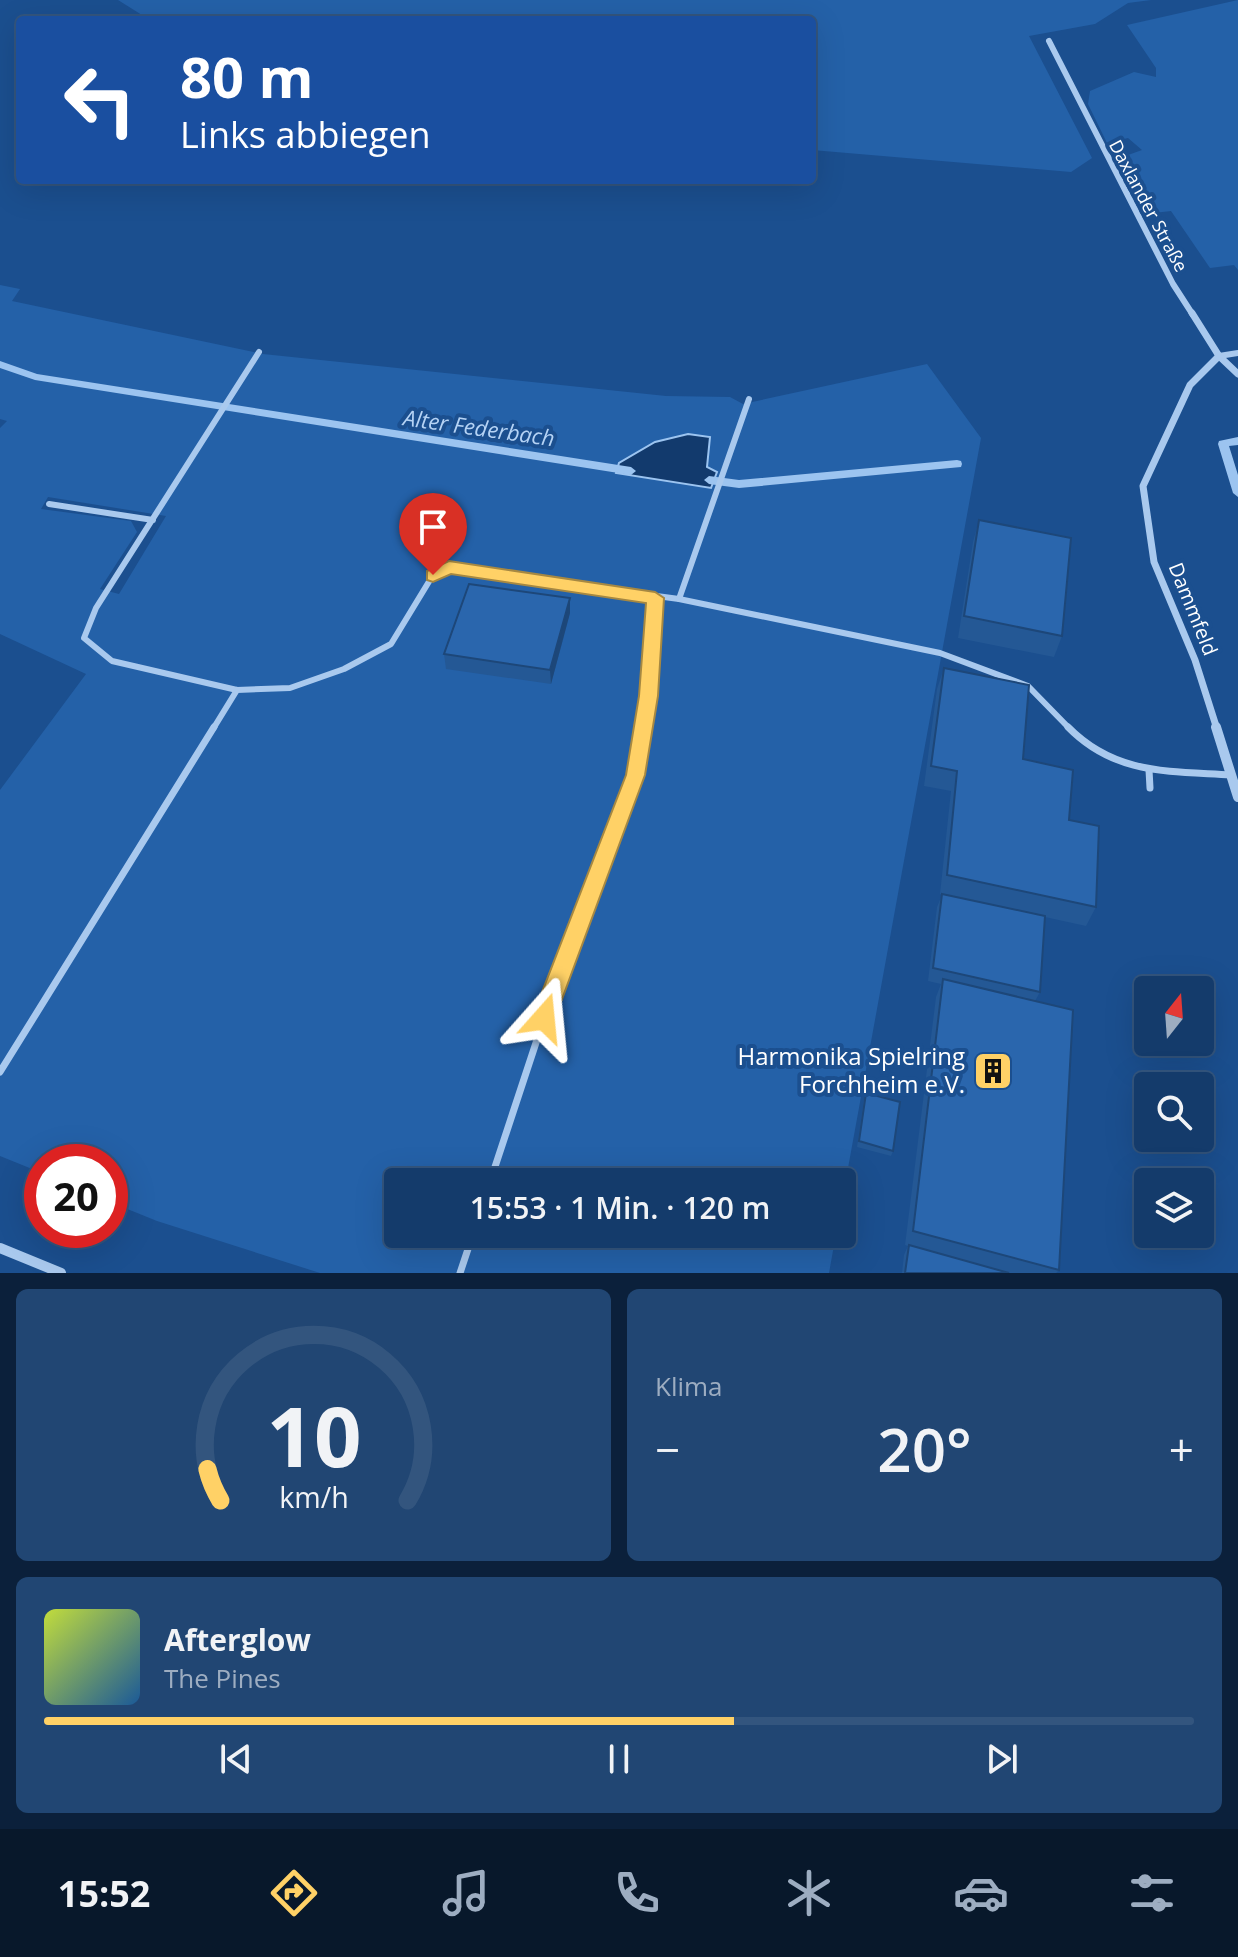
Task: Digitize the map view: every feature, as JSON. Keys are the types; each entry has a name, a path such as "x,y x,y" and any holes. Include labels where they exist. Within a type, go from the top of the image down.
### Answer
{"street":[{"name":"Daxlander Straße","path":"1049,41 1173,284 1219,356 1238,374"},
{"name":"Dammfeld","path":"1219,356 1190,385 1143,486 1154,562 1195,660 1238,797"},
{"path":"0,1248 61,1273"}],"lane":[{"path":"259,352 96,608 84,638 112,661 237,690 290,688 375,654 391,644 404,628 433,575 449,568 679,599 940,653 1028,686 1087,747 1133,768 1231,775"},
{"path":"1219,356 1238,353"},
{"path":"679,599 749,399"},
{"path":"49,504 153,520"},
{"path":"495,1168 562,964 635,775 649,696 655,598"},
{"path":"0,1072 237,690"},
{"path":"1149,770 1150,788"},
{"path":"460,1273 468,1248"}],"shaded area":[{"path":"118,0 1151,0 1128,3 1095,24 1029,36 1092,158 1071,172 816,150 816,16 144,16"},
{"path":"1238,0 1238,270 1234,265 1210,268 1171,211 1145,214 1117,159 1142,150 1128,138 1107,143 1088,104 1090,91 1134,72 1156,77 1156,68 1127,25"},
{"path":"0,285 20,289 12,301 263,354 666,396 730,397 743,404 927,364 981,438 848,1168 384,1168 384,1248 833,1248 829,1273 320,1273 128,1209 128,1144 24,1144 24,1166 0,1156 0,790 86,674 0,634 0,428 7,421 0,419","holes":["48,497 166,516 119,594 100,589 137,532 131,521 41,509"]},
{"path":"688,434 710,437 707,467 717,472 711,488 616,473 619,463 655,442"}],"building":[{"path":"979,520 1071,538 1062,636 964,616"},
{"path":"469,584 570,598 550,670 444,654"},
{"path":"944,668 1029,685 1023,759 1073,770 1069,820 1099,826 1096,907 947,875 957,771 931,766"},
{"path":"942,894 1045,916 1040,992 933,968"},
{"path":"943,979 1073,1010 1059,1270 913,1231"},
{"path":"866,1093 900,1102 893,1151 859,1141"},
{"path":"909,1245 1009,1273 905,1273"}],"waterway":[{"name":"Alter Federbach","path":"0,364 35,377 631,471"},
{"path":"1238,441 1223,444 1238,493"},
{"name":"Alter Federbach","path":"709,480 739,484 957,464"}],"place":[{"name":"Harmonika Spielring Forchheim e.V.","path":"993,1071"}],"route":[{"path":"433,575 449,568 655,598 649,696 635,775 544,1018"}]}
